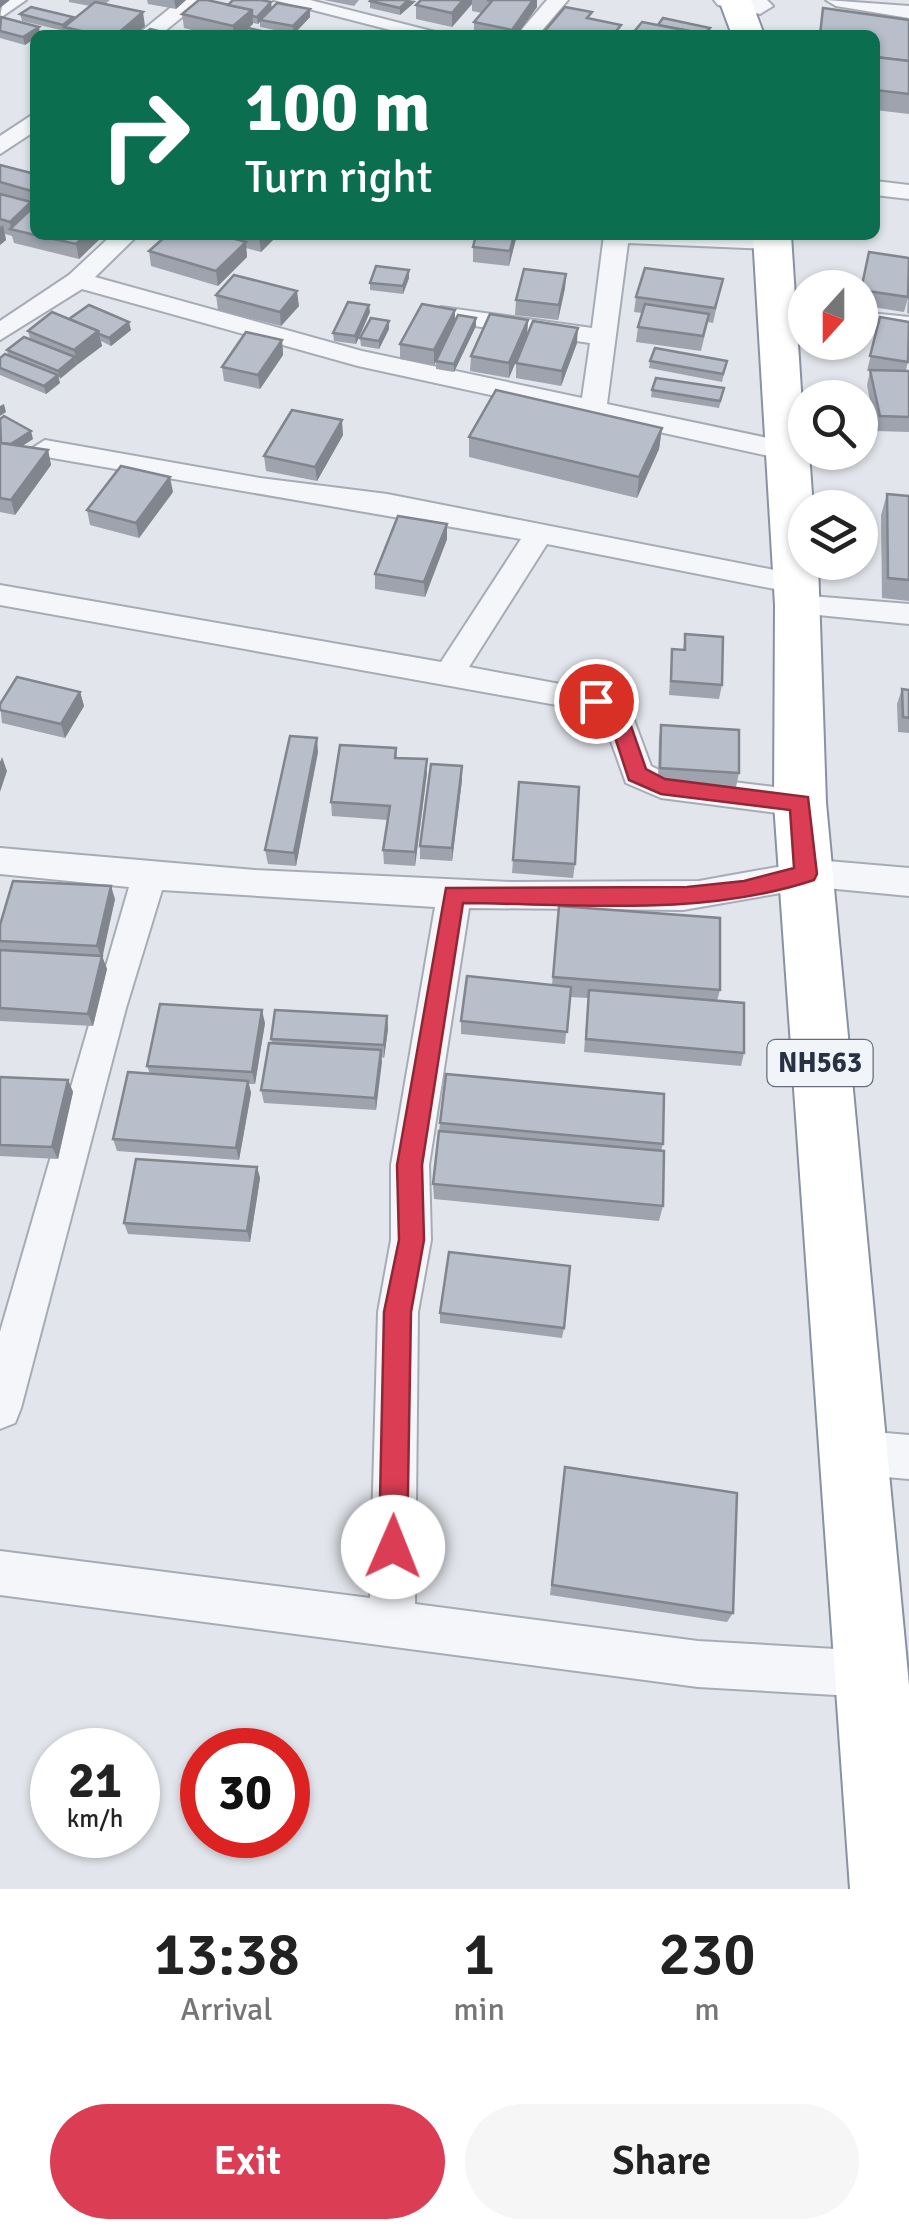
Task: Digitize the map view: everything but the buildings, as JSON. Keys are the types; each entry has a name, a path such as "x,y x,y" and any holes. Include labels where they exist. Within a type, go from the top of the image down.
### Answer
{"highway":[{"name":"NH563","path":"773,240 788,298"},
{"name":"NH563","path":"790,360 787,451 796,594 800,803 889,1889"}],"street":[{"path":"0,12 16,0"},
{"path":"154,30 193,0"},
{"path":"284,0 415,30"},
{"path":"338,30 371,0"},
{"path":"531,30 558,0"},
{"path":"836,0 909,12"},
{"path":"0,147 30,124"},
{"path":"880,189 909,192"},
{"path":"0,332 78,280 121,240"},
{"path":"592,411 615,240"},
{"path":"78,280 358,358 787,451"},
{"path":"441,314 603,337"},
{"path":"878,322 909,325"},
{"path":"45,449 260,487 387,503 540,533 796,594 909,614"},
{"path":"448,674 540,533"},
{"path":"0,595 596,701 617,712 637,774 661,786 800,803"},
{"path":"0,860 149,876 454,894 687,896 744,890 806,874 909,882"},
{"path":"0,1408 108,1008 149,876"},
{"path":"392,1622 398,1312 412,1240 410,1165 454,894"},
{"path":"851,1452 909,1457"},
{"path":"0,1573 698,1664 870,1674"}],"route":[{"path":"393,1547 398,1312 412,1240 410,1165 454,894 687,896 744,890 806,874 800,803 661,786 637,774 617,712 596,701"}]}
